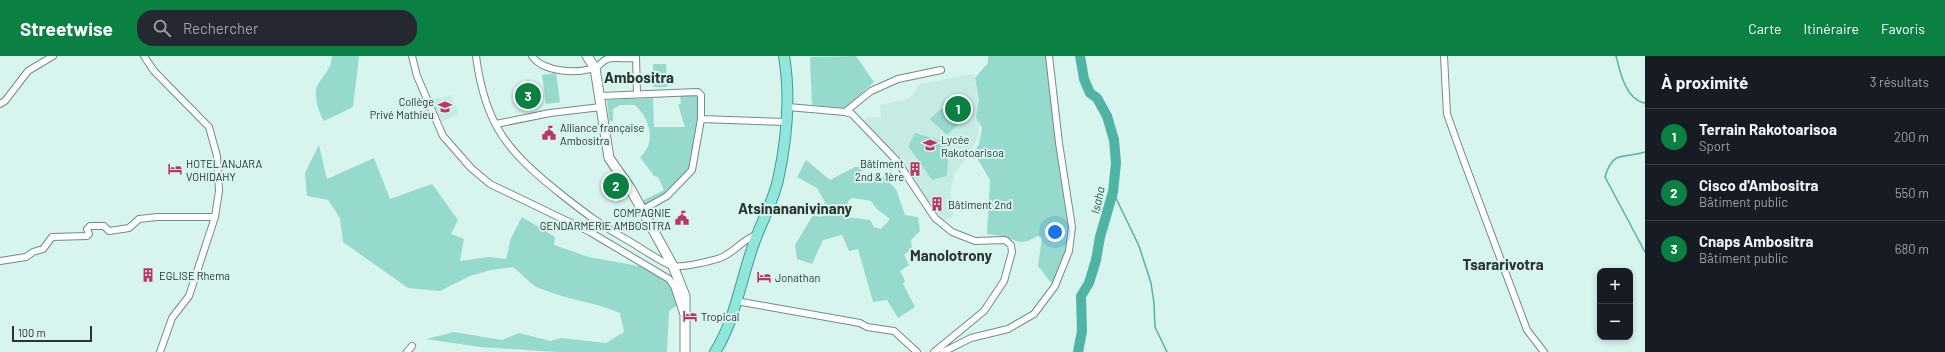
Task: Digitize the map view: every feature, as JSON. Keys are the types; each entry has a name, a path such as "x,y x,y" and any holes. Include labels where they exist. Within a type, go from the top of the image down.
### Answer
{"main road":[{"path":"715,352 721,341 736,300 756,235 778,181 785,148 788,107 784,56"}],"street":[{"path":"0,104 5,101 28,72 53,56"},
{"path":"144,56 154,71 209,127 217,156 219,184 215,217 189,296 172,318 160,352"},
{"path":"412,56 417,76 443,136 471,168 490,184 590,232 669,279 674,286 682,312 686,314"},
{"path":"476,56 479,83 487,108 509,147 528,168 600,225 674,266 707,262 725,256 756,235"},
{"path":"532,56 541,65 555,70 583,70 595,68 606,59 636,57 637,94"},
{"path":"587,56 595,68 609,158 642,210 674,266 685,296 685,352"},
{"path":"943,352 971,338 1008,329 1034,314 1055,286 1069,251 1072,227 1059,143 1049,56"},
{"path":"1444,56 1448,114 1462,156 1527,330 1544,352"},
{"path":"845,112 871,91 898,79 941,70"},
{"path":"600,96 698,92 702,95 703,102 701,119 692,170 667,196 642,210"},
{"path":"496,124 550,113 601,106"},
{"path":"788,107 845,112 852,114 897,161 935,218 952,232 975,240 1005,240 1011,245 1012,252 1004,280 984,311 934,352"},
{"path":"701,119 787,122"},
{"path":"0,261 26,257 33,252 42,249 52,237 87,236 89,234 87,229 90,226 104,226 109,231 117,231 129,228 139,219 157,217 215,217"},
{"path":"736,300 860,323 867,327 894,331 917,352"},
{"path":"407,352 412,346"}],"shaded area":[{"name":"Lycée Rakotoarisoa","path":"973,74 980,106 978,137 969,154 955,173 950,194 954,204 953,216 943,221 900,160 863,122 868,116 881,118 880,105 910,98 920,84"},
{"name":"Collège Privé Mathieu","path":"451,95 459,114 442,122 430,100"}],"green space":[{"path":"332,56 359,56 353,107 324,121 318,107 316,90 319,82 329,67"},
{"path":"856,56 874,82 845,108 812,105 810,57"},
{"path":"988,56 1046,56 1070,227 1067,250 1053,285 1038,266 1042,237 1037,236 1028,241 1022,242 1002,236 987,234 990,180 974,153 979,144 982,128 976,117 979,100 975,78 988,63"},
{"path":"653,64 666,64 667,87 653,87"},
{"path":"556,73 560,102 546,104 542,75"},
{"path":"680,95 698,95 700,98 690,168 666,193 644,205 642,201 664,190 658,177 654,176 640,157 645,151 650,138 648,124 635,105 620,105 613,109 613,121 609,121 607,100 653,98 654,127 685,127 678,104 681,104"},
{"path":"955,96 972,111 961,123 944,108"},
{"path":"942,108 959,124 947,135 930,119"},
{"path":"915,133 949,143 947,176 932,180 909,147"},
{"path":"319,145 327,179 374,158 390,199 432,184 458,220 451,234 464,239 460,261 489,257 506,259 511,238 522,217 555,237 554,245 589,257 649,268 669,282 679,304 669,311 667,352 557,352 480,347 426,339 454,332 502,340 519,333 551,341 561,338 606,343 624,332 620,313 558,295 537,287 513,267 491,270 470,276 440,291 408,288 343,242 340,218 328,200 307,196 305,173"},
{"path":"806,160 830,180 855,167 859,167 864,177 880,174 896,189 905,215 918,217 920,231 911,240 912,249 904,255 909,265 900,271 905,281 903,284 915,307 898,318 887,300 873,302 858,249 849,251 842,235 823,240 812,264 797,259 795,245 813,215 821,217 825,202 817,188 797,177","holes":["852,198 871,201 877,209 890,219 881,229 874,227 870,220 846,217 848,201"]}],"waterway":[{"name":"Isaha","path":"1078,352 1082,331 1081,296 1089,283 1096,260 1100,237 1113,192 1116,163 1114,140 1107,116 1097,98 1090,93 1084,79 1080,56"},
{"path":"1616,56 1622,77 1629,91 1638,101 1645,103"},
{"path":"1645,152 1616,159 1608,168 1605,177 1645,252"},
{"path":"1113,192 1139,246 1151,283 1155,327 1167,352"}],"place":[{"name":"Cnaps Ambositra","path":"528,96"},
{"name":"Collège Privé Mathieu","path":"445,107"},
{"name":"Terrain Rakotoarisoa","path":"958,109"},
{"name":"Alliance française Ambositra","path":"549,133"},
{"name":"Lycée Rakotoarisoa","path":"930,145"},
{"name":"HOTEL ANJARA VOHIDAHY","path":"175,169"},
{"name":"Bâtiment 2nd & 1ère","path":"915,169"},
{"name":"Cisco d'Ambositra","path":"616,186"},
{"name":"Bâtiment 2nd","path":"937,204"},
{"name":"COMPAGNIE GENDARMERIE AMBOSITRA","path":"682,218"},
{"name":"EGLISE Rhema","path":"148,275"},
{"name":"Jonathan","path":"764,277"},
{"name":"Tropical","path":"690,316"}],"district":[{"name":"Ambositra","path":"639,77"},
{"name":"Atsinananivinany","path":"795,208"},
{"name":"Manolotrony","path":"951,255"},
{"name":"Tsararivotra","path":"1503,264"}]}
